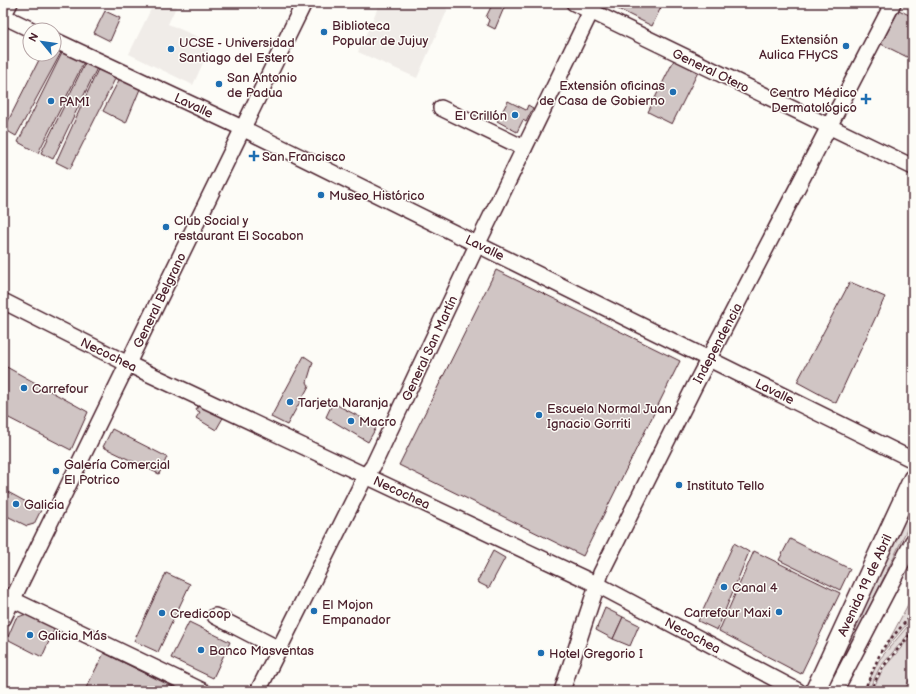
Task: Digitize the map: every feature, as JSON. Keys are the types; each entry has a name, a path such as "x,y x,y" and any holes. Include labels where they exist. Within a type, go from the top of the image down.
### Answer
{"main road":[{"name":"Avenida 19 de Abril","path":"815,691 913,479"}],"street":[{"path":"10,3 3,16 22,25"},
{"name":"General Belgrano","path":"3,619 8,597 128,364 304,3"},
{"name":"General Otero","path":"574,3 593,7 828,127 913,168"},
{"name":"Independencia","path":"562,691 601,573 694,387 710,359 893,3"},
{"name":"General San Martín","path":"258,691 366,475 373,466 478,243 593,7"},
{"name":"Lavalle","path":"62,44 242,128 478,243 913,460"},
{"path":"441,108 524,148"},
{"name":"Necochea","path":"3,302 128,364 598,585 798,691"},
{"name":"Avenida 19 de Abril","path":"836,691 913,541"},
{"path":"8,597 203,691"},
{"path":"215,616 279,649"}],"path":[{"path":"864,691 882,648 913,613"},
{"path":"870,691 882,668 913,631"}],"shaded area":[{"name":"UCSE - Universidad Santiago del Estero","path":"140,3 178,3 168,24 212,43 193,85 129,54 151,9"},
{"path":"380,3 445,3 447,11 417,78 358,52"},
{"path":"913,504 913,517 839,670 834,667"},
{"path":"913,595 913,617 883,652"},
{"path":"913,620 913,629 880,667 868,691 864,691 879,660"},
{"path":"913,634 913,672 904,691 872,691 883,669"}],"building":[{"path":"493,3 506,3 495,29 487,25 489,20 486,17"},
{"path":"613,3 663,3 652,26 614,7"},
{"path":"899,10 913,17 913,60 881,44"},
{"path":"105,11 120,18 110,41 94,33"},
{"name":"PAMI","path":"64,49 85,60 38,153 18,142 58,62 62,62 62,53"},
{"name":"Extensión oficinas de Casa de Gobierno","path":"674,60 698,72 672,124 648,112"},
{"path":"86,61 98,66 53,159 41,153"},
{"path":"38,62 56,62 16,136 4,129"},
{"path":"99,67 117,75 70,169 56,162"},
{"path":"120,78 140,89 126,123 103,111"},
{"name":"El Crillón","path":"508,101 526,110 528,105 533,108 526,122 523,120 517,132 497,121"},
{"name":"Escuela Normal Juan Ignacio Gorriti","path":"496,270 680,361 583,556 399,465"},
{"path":"850,282 885,297 836,403 797,382"},
{"name":"Tarjeta Naranja","path":"304,356 313,362 307,382 309,386 287,425 271,417"},
{"name":"Carrefour","path":"3,365 88,412 71,450 3,415"},
{"name":"Macro","path":"334,400 337,405 377,426 368,442 326,417"},
{"path":"200,402 224,416 216,430 196,418 200,412 196,410"},
{"path":"112,429 167,457 159,474 103,447"},
{"name":"Galicia","path":"6,491 41,510 34,524 27,526 3,514 3,498"},
{"path":"790,539 850,569 840,590 779,560"},
{"name":"Canal 4","path":"734,543 749,552 717,630 698,621"},
{"path":"493,551 505,558 489,588 477,582"},
{"name":"Carrefour Maxi","path":"754,551 840,593 801,674 719,631"},
{"name":"Credicoop","path":"166,573 190,584 158,652 134,641"},
{"path":"605,608 623,617 613,639 596,630"},
{"name":"Galicia Más","path":"26,614 55,628 42,657 7,639 16,618"},
{"path":"623,617 639,625 630,646 613,639"},
{"name":"Banco Masventas","path":"189,622 230,642 213,678 171,658"},
{"path":"104,653 173,687 171,691 92,691 86,688"}],"place":[{"name":"Biblioteca Popular de Jujuy","path":"324,32"},
{"name":"Extensión Aulica FHyCS","path":"846,46"},
{"name":"UCSE - Universidad Santiago del Estero","path":"171,49"},
{"name":"San Antonio de Padua","path":"219,84"},
{"name":"Extensión oficinas de Casa de Gobierno","path":"673,92"},
{"name":"Centro Médico Dermatológico","path":"866,99"},
{"name":"PAMI","path":"51,101"},
{"name":"El Crillón","path":"515,115"},
{"name":"San Francisco","path":"254,156"},
{"name":"Museo Histórico","path":"321,195"},
{"name":"Club Social y restaurant El Socabon","path":"166,227"},
{"name":"Carrefour","path":"24,388"},
{"name":"Tarjeta Naranja","path":"290,402"},
{"name":"Escuela Normal Juan Ignacio Gorriti","path":"539,415"},
{"name":"Macro","path":"351,421"},
{"name":"Galería Comercial El Potrico","path":"56,471"},
{"name":"Instituto Tello","path":"679,485"},
{"name":"Galicia","path":"16,504"},
{"name":"Canal 4","path":"724,587"},
{"name":"El Mojon Empanador","path":"314,611"},
{"name":"Carrefour Maxi","path":"779,612"},
{"name":"Credicoop","path":"162,613"},
{"name":"Galicia Más","path":"30,635"},
{"name":"Banco Masventas","path":"201,650"},
{"name":"Hotel Gregorio I","path":"541,653"}]}
